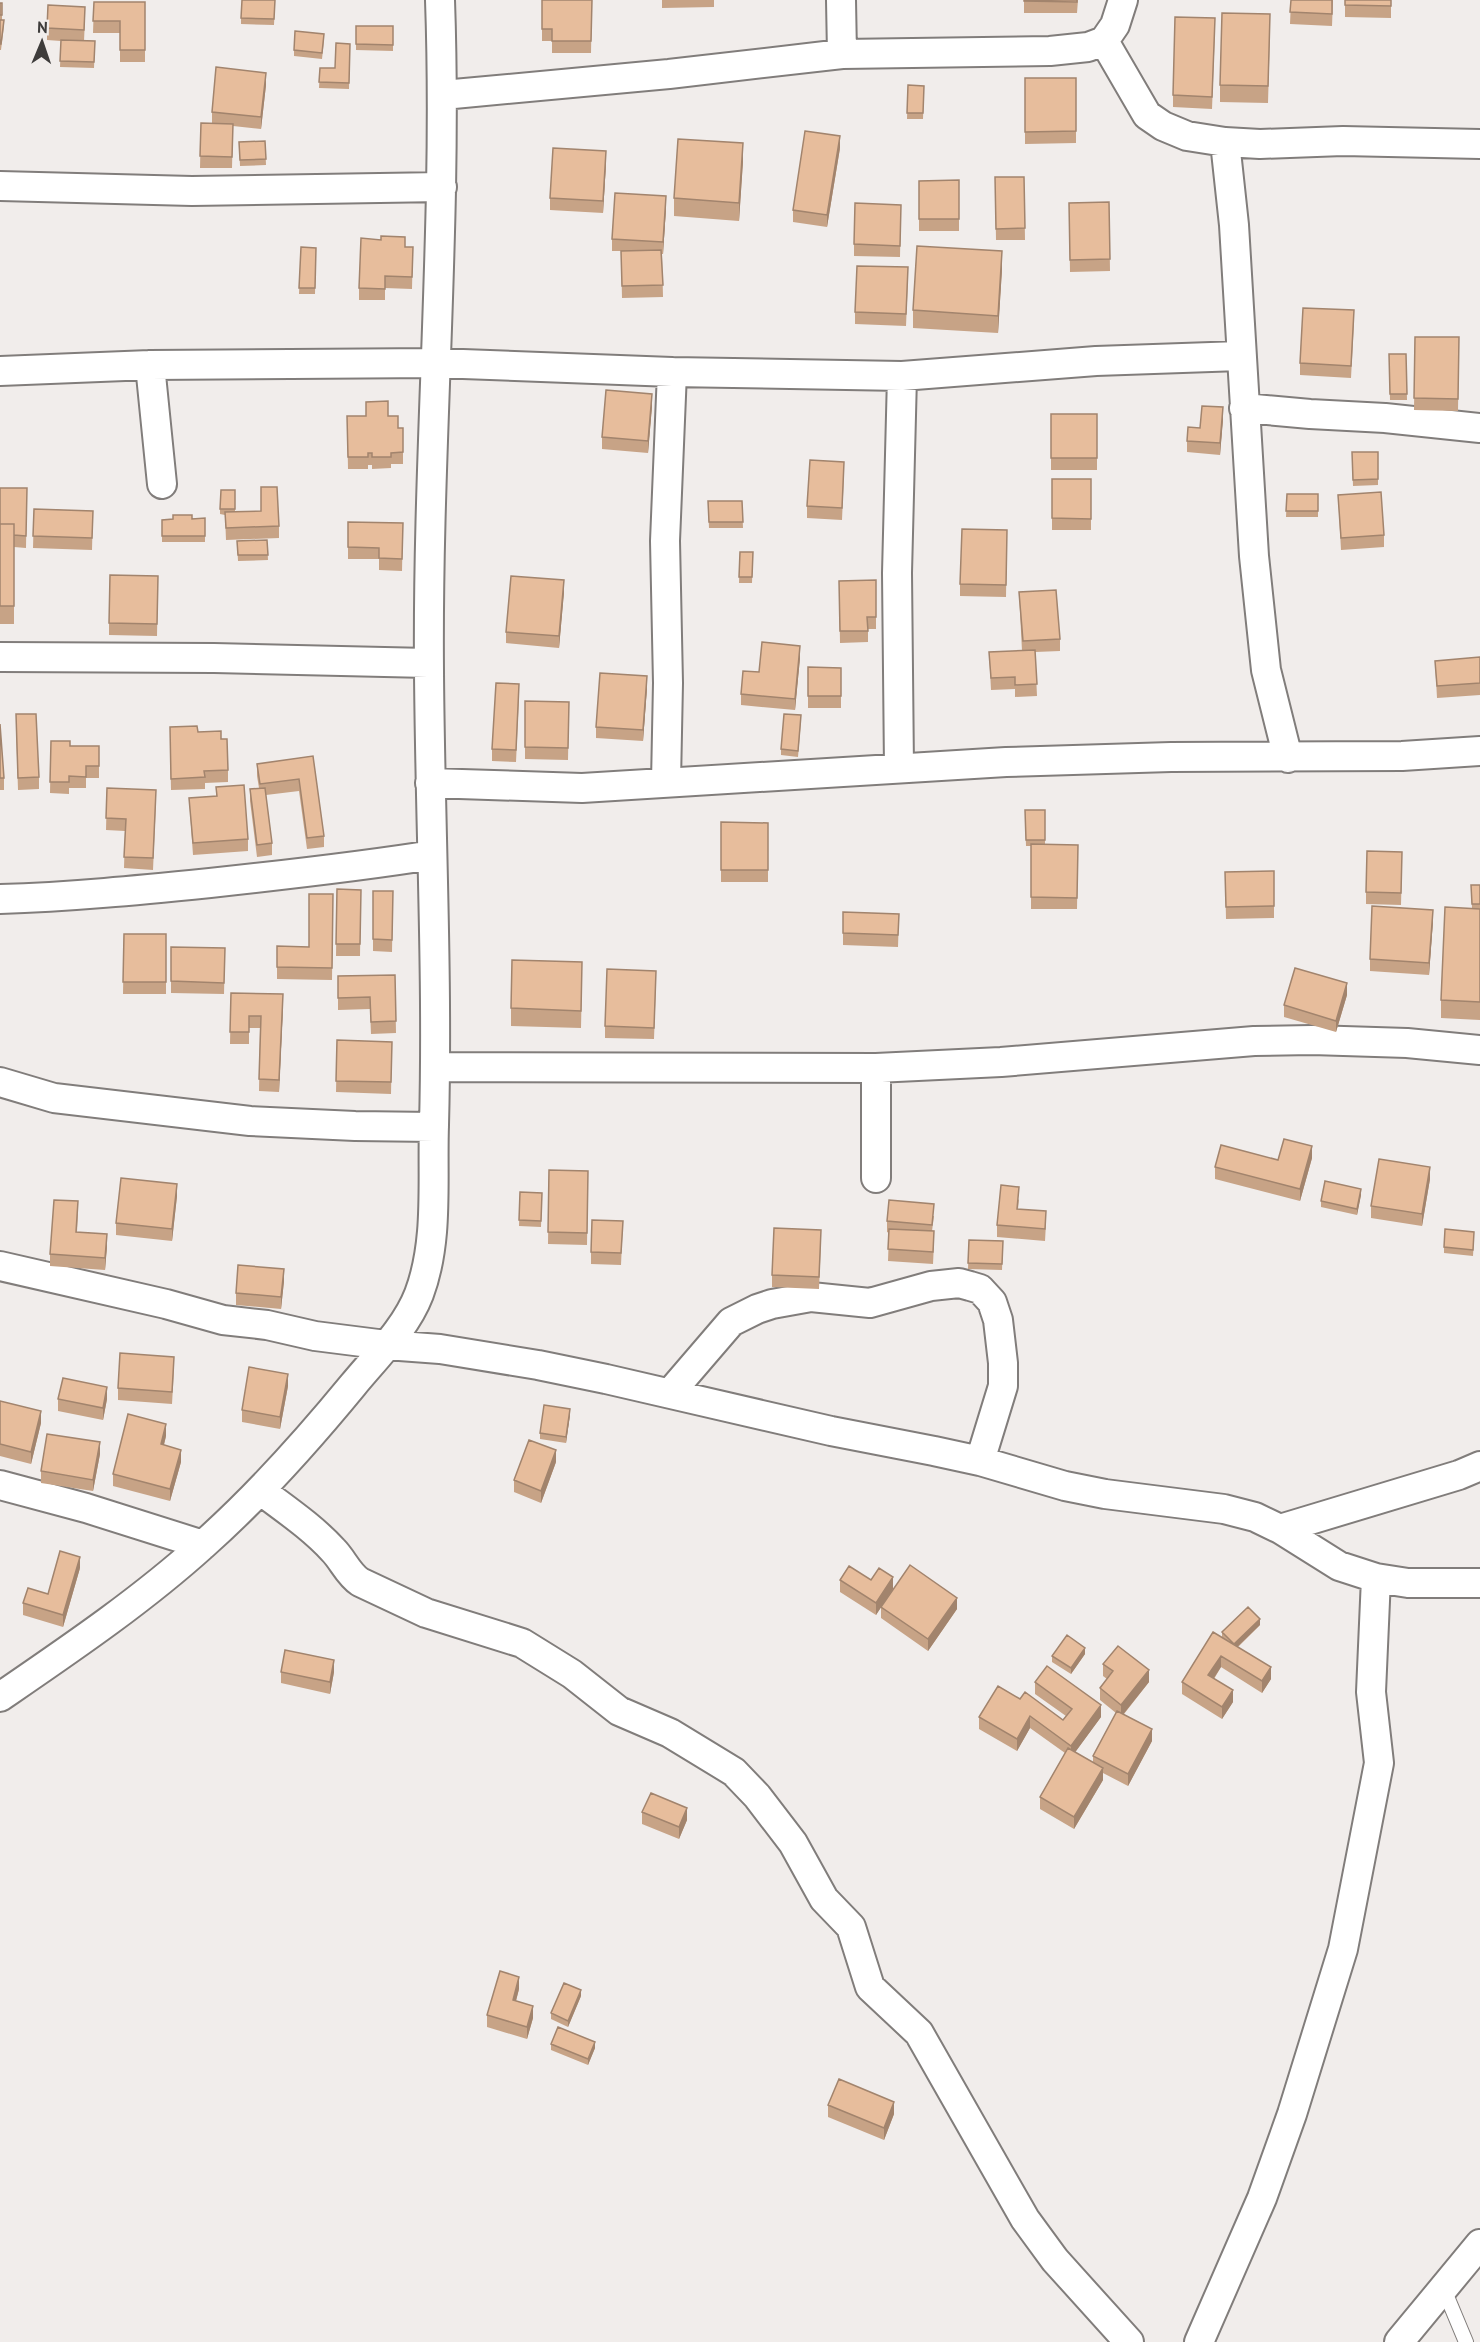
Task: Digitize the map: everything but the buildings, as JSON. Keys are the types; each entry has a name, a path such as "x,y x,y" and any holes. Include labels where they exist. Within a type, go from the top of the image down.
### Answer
{"street":[{"path":"0,1697 83,1640 203,1545 260,1490 332,1411 387,1345 418,1297 426,1271 431,1240 433,1202 436,1067 429,663 442,187 443,95 440,0"},
{"path":"841,0 842,54"},
{"path":"443,95 669,74 842,54 1050,51 1088,47 1104,41 1115,25 1123,0"},
{"path":"1104,41 1147,115 1163,126 1187,136 1225,142 1260,144 1343,141 1480,144"},
{"path":"1225,142 1232,203 1250,507 1266,670 1288,758"},
{"path":"0,186 192,191 442,187"},
{"path":"0,371 150,365 436,363 672,372 902,376 1096,362 1240,356"},
{"path":"150,365 162,484"},
{"path":"666,782 668,682 665,541 672,372"},
{"path":"899,768 897,573 902,376"},
{"path":"1244,408 1385,418 1480,428"},
{"path":"0,657 214,658 429,663"},
{"path":"430,783 582,788 1101,758 1402,756 1480,751"},
{"path":"0,899 110,893 200,884 368,865 432,855"},
{"path":"436,1067 876,1068 1011,1062 1254,1041 1312,1040 1407,1043 1480,1050"},
{"path":"876,1068 876,1178"},
{"path":"0,1082 54,1098 250,1121 434,1127"},
{"path":"0,1266 166,1304 223,1320 267,1325 315,1336 440,1349 527,1363 670,1393 791,1422 980,1461 1065,1486 1105,1494 1224,1509 1255,1517 1280,1529 1339,1566 1376,1578 1408,1583 1480,1583"},
{"path":"670,1393 731,1322 764,1306 811,1297 870,1303 931,1286 959,1283 980,1289 992,1302 998,1320 1003,1386 980,1461"},
{"path":"1280,1529 1459,1475 1480,1466"},
{"path":"0,1485 86,1508 203,1545"},
{"path":"260,1490 312,1530 334,1551 360,1582 426,1613 522,1644 572,1674 619,1711 670,1733 734,1772 793,1843 824,1899 851,1927 870,1987 919,2033 1025,2219 1055,2260 1129,2342"},
{"path":"1199,2342 1262,2198 1292,2114 1343,1949 1379,1762 1371,1692 1376,1578"},
{"path":"1399,2342 1480,2244"}],"lane":[{"path":"1443,2287 1466,2342"}]}
